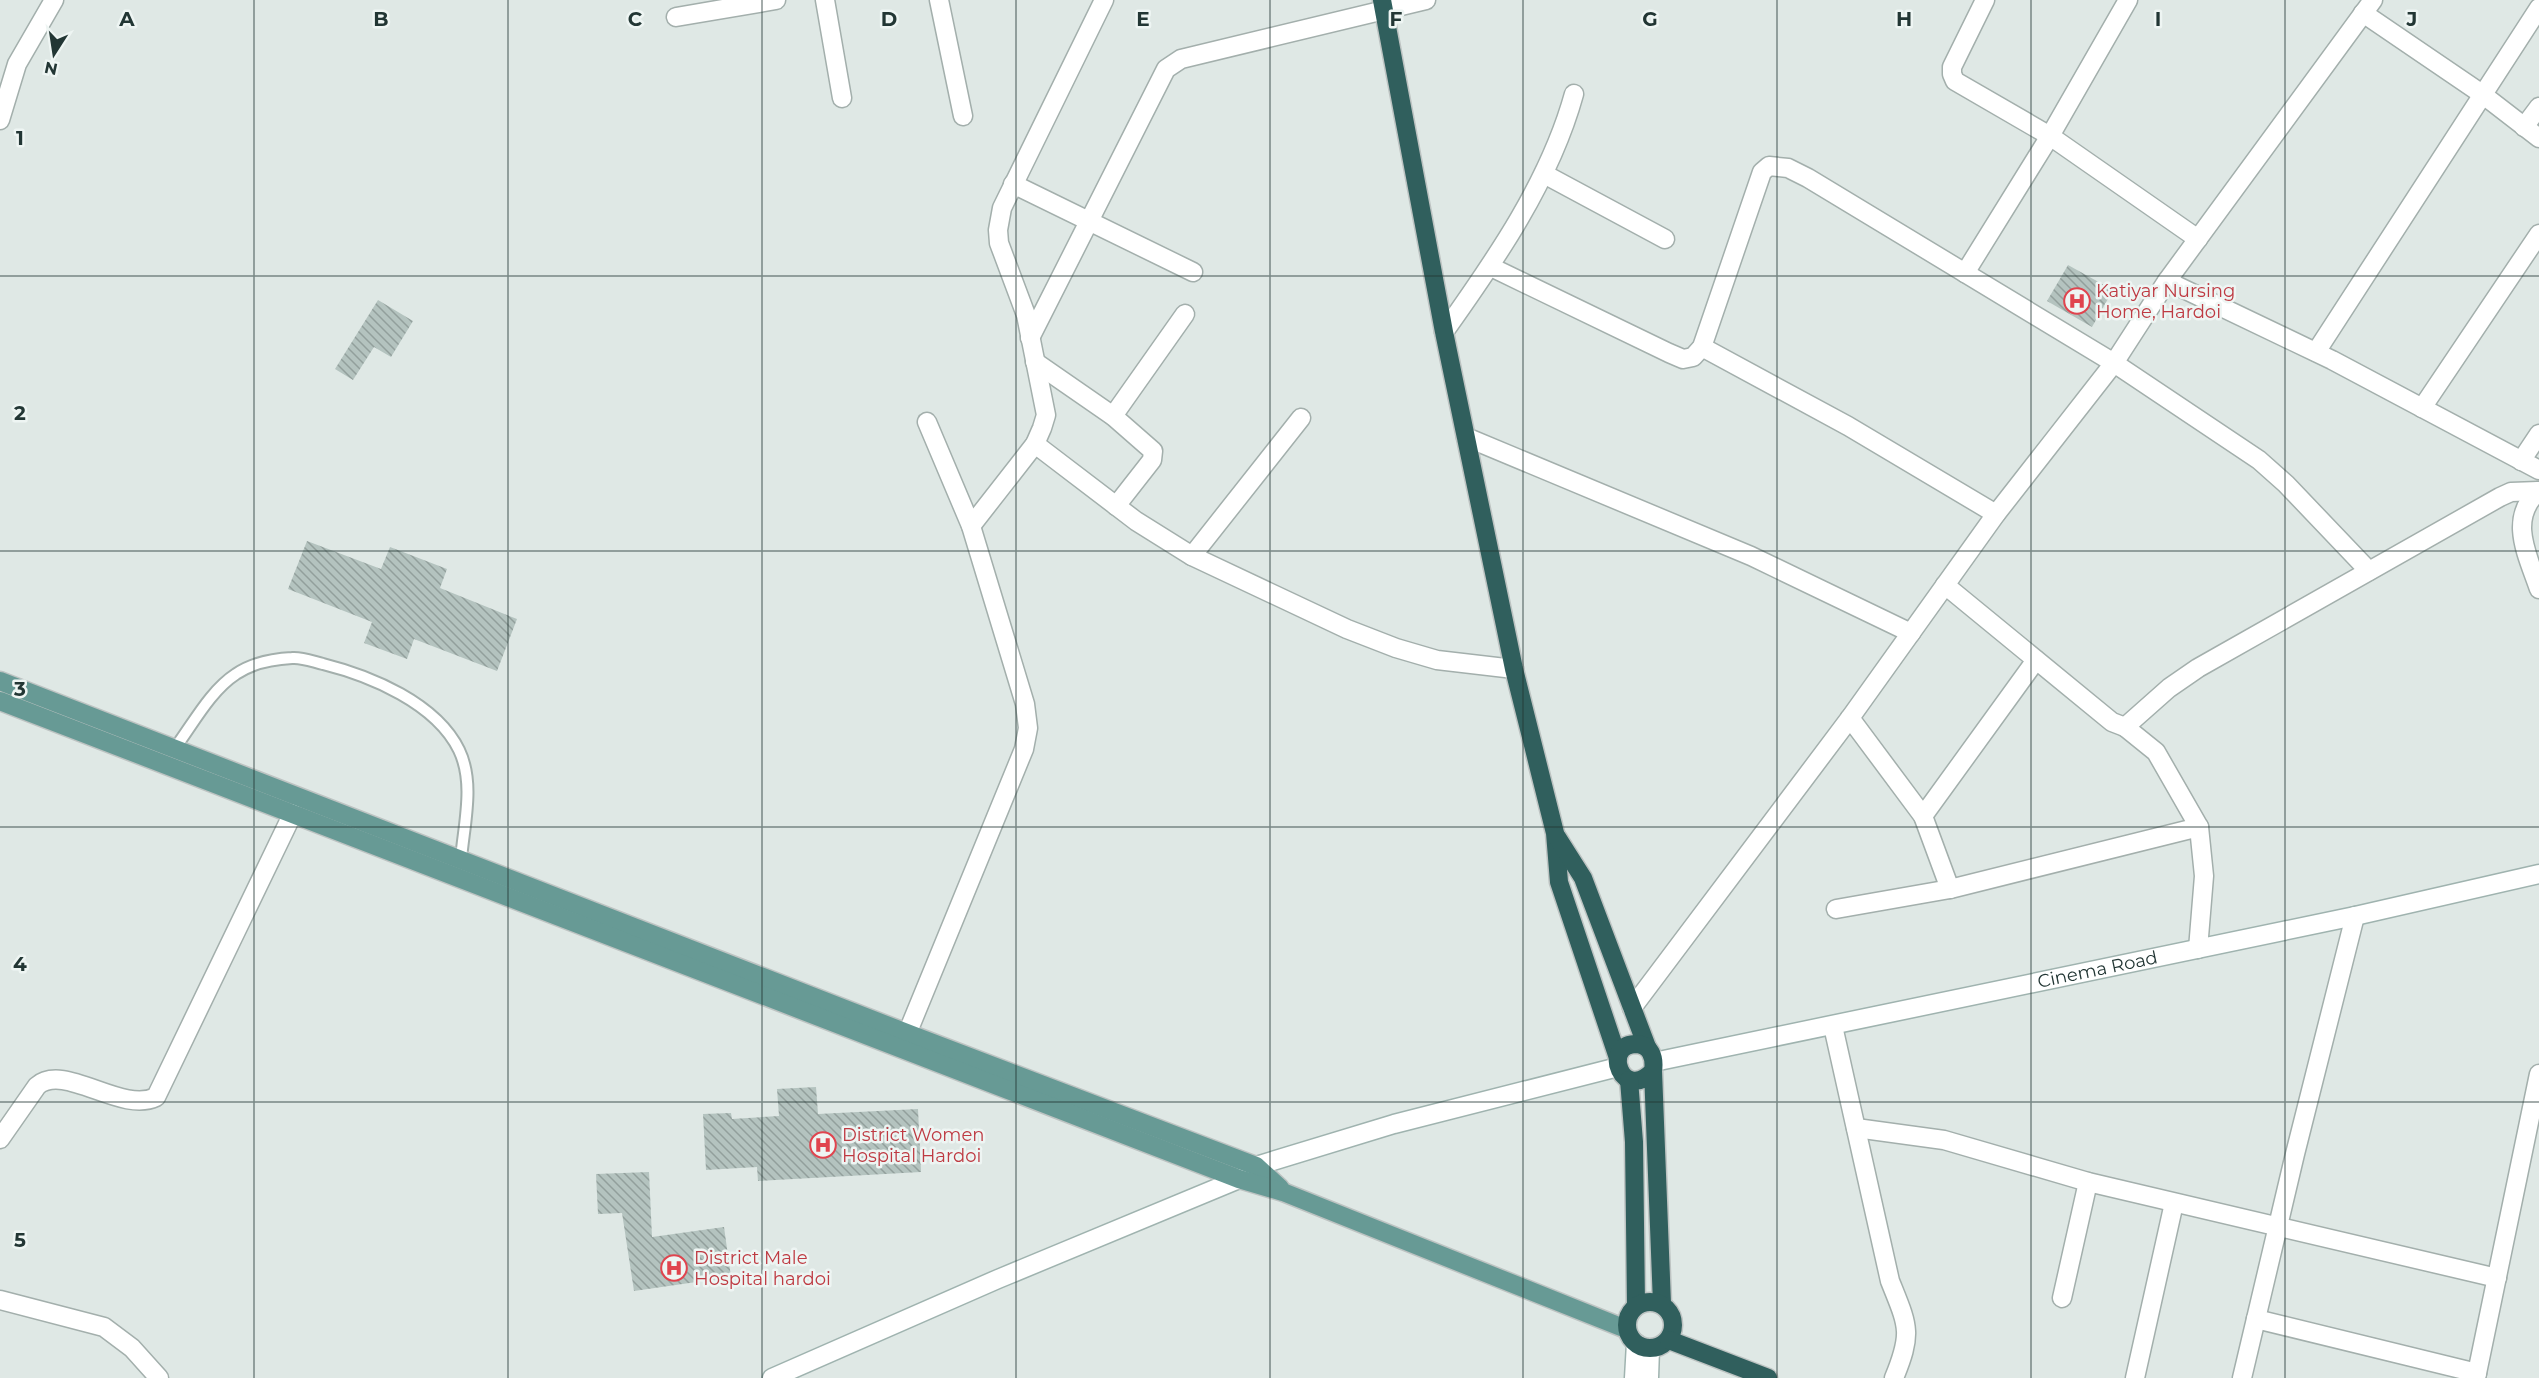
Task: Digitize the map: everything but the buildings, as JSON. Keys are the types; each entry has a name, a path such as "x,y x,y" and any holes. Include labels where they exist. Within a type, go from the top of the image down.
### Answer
{"highway":[{"path":"1383,6 1444,332 1514,669 1554,833 1559,882 1622,1068 1634,1132 1636,1305 1628,1316 1638,1340 1661,1346 1669,1340 1674,1327 1671,1314 1662,1304 1649,1301 1636,1305"},
{"path":"1554,833 1583,878 1651,1060 1662,1304"},
{"path":"1622,1068 1622,1050 1629,1045 1638,1044 1651,1060"},
{"path":"1622,1068 1638,1081 1647,1078 1651,1060"},
{"path":"1669,1340 1768,1378"}],"main road":[{"path":"0,681 907,1034 1256,1166 1283,1192"},
{"path":"0,701 1239,1179 1283,1192 1638,1340"}],"street":[{"path":"0,120 8,68 54,0"},
{"path":"676,17 776,0"},
{"path":"825,0 842,98"},
{"path":"939,0 963,116"},
{"path":"971,526 1035,444 1046,415 1026,315 999,237 1002,208 1104,0"},
{"path":"1030,338 1166,69 1181,59 1383,6 1426,0"},
{"path":"1985,0 1952,67 1955,81 2050,136 2198,239"},
{"path":"1965,273 2050,136 2128,0"},
{"path":"1632,1008 1850,718 1996,514 2114,363 2167,281 2368,7 2539,138"},
{"path":"2316,351 2539,8"},
{"path":"1444,332 1491,267 1544,174 1568,116 1574,94"},
{"path":"2524,127 2539,107"},
{"path":"1491,267 1683,359 1694,357 1702,347 1762,172 1769,166 1788,168 2114,363 2259,460 2286,484 2369,571"},
{"path":"1544,174 1665,238"},
{"path":"1013,184 1194,272"},
{"path":"2422,408 2539,234"},
{"path":"2167,281 2316,351 2539,470"},
{"path":"1113,416 1185,314"},
{"path":"1702,347 1848,426 1996,514"},
{"path":"1035,362 1113,416 1153,451 1152,460 1116,506"},
{"path":"1192,556 1301,418"},
{"path":"907,1034 1023,749 1028,728 1025,704 971,526 927,422"},
{"path":"2521,461 2539,434"},
{"path":"1466,437 1751,556 1911,633"},
{"path":"1035,444 1116,506 1192,556 1347,629 1396,648 1437,660 1514,669"},
{"path":"2125,726 2169,688 2198,668 2500,497 2511,492 2539,491"},
{"path":"2539,491 2528,501 2523,513 2522,527 2524,544 2539,589"},
{"path":"1946,585 2112,722 2125,726 2156,752 2199,827 2204,876 2198,949"},
{"path":"1923,816 2036,660"},
{"path":"1850,718 1923,816 1950,889"},
{"path":"3,1130 43,1080 60,1080 133,1101 145,1102 156,1097 292,813"},
{"path":"1836,909 1950,889 2199,827"},
{"name":"Cinema Road","path":"1651,1060 1833,1026 2355,916 2539,874"},
{"path":"2242,1378 2355,916"},
{"path":"1833,1026 1890,1281 1906,1322 1904,1354 1894,1378"},
{"path":"772,1378 1239,1179 1256,1166 1394,1124 1622,1068"},
{"path":"2256,1319 2476,1375 2536,1100 2539,1074"},
{"path":"1856,1128 1944,1140 2088,1182 2497,1278"},
{"path":"2062,1298 2088,1182"},
{"path":"2135,1378 2174,1203"},
{"path":"0,1300 38,1312 104,1327 132,1348 159,1378"},
{"path":"1634,1378 1638,1340"},
{"path":"1638,1340 1649,1378"}],"lane":[{"path":"175,748 221,686 256,663 294,657 355,672 388,686 439,722 459,750 468,780 461,859"}],"place":[{"name":"Katiyar Nursing Home, Hardoi","path":"2077,301"},
{"name":"District Women Hospital Hardoi","path":"823,1145"},
{"name":"District Male Hospital hardoi","path":"674,1268"}]}
